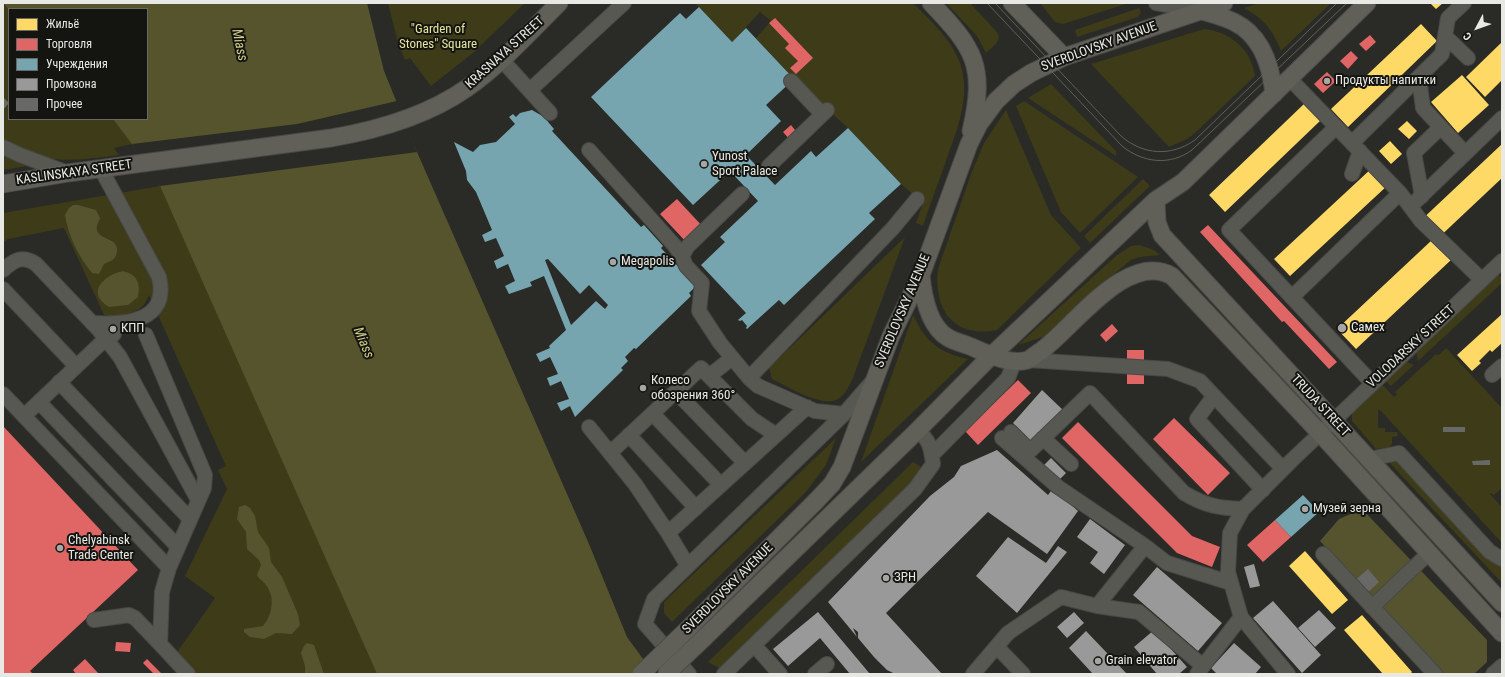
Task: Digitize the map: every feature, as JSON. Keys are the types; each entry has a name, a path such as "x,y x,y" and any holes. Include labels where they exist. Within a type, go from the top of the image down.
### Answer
{"main road":[{"name":"KRASNAYA STREET","path":"146,163 331,138 371,131 405,119 438,104 466,88 501,59 560,3"},
{"path":"931,3 965,41 975,64 978,81 975,114 969,144"},
{"path":"1012,3 1064,57"},
{"name":"SVERDLOVSKY AVENUE","path":"641,674 692,625 832,484 842,467 891,336 921,275 969,144 987,112 1011,86 1031,73 1064,57 1224,3"},
{"name":"SVERDLOVSKY AVENUE","path":"666,674 917,431 991,356 1156,200 1182,182 1367,3"},
{"path":"1202,11 1233,22 1244,28 1253,37 1267,61 1272,75 1274,94"},
{"name":"KASLINSKAYA STREET","path":"3,184 68,173 146,163"},
{"name":"TRUDA STREET","path":"1156,200 1157,222 1162,235 1502,604"},
{"name":"TRUDA STREET","path":"1022,360 1048,346 1121,280 1140,272 1158,270 1172,276 1320,432 1502,633"},
{"path":"921,275 927,306 938,329 947,337 991,356 1022,360"}],"street":[{"path":"530,90 624,3"},
{"path":"1156,3 1202,11"},
{"path":"1352,174 1356,147 1418,78 1442,54 1448,18 1464,3"},
{"path":"1445,36 1468,58"},
{"path":"501,59 550,113"},
{"path":"1418,78 1423,108 1465,153"},
{"path":"1290,79 1400,193 1421,221 1482,280"},
{"path":"769,166 824,112 791,81"},
{"path":"1411,206 1502,118"},
{"path":"1336,127 1229,230 1372,384"},
{"path":"1422,196 1414,153 1441,127"},
{"path":"3,147 68,173"},
{"path":"589,150 674,244 682,256 686,266 702,283 700,311 720,343 749,378 758,386 815,411 844,414"},
{"path":"24,416 76,366 107,339 132,322 147,315 155,308 160,299 161,287 159,277 101,169"},
{"path":"1292,297 1400,193"},
{"path":"682,256 688,246 742,194"},
{"path":"749,378 893,228 917,199"},
{"path":"3,270 16,260 30,260 36,264 107,339 127,367 198,500"},
{"name":"VOLODARSKY STREET","path":"1241,617 1228,572 1230,533 1244,509 1320,432 1482,280 1501,265"},
{"path":"3,289 76,366"},
{"path":"92,323 132,322"},
{"path":"146,335 205,472 205,482 169,568 162,592 160,644"},
{"path":"709,376 732,358"},
{"path":"932,455 1008,378 1022,360 1168,369 1200,380 1283,469"},
{"path":"610,453 701,368 752,419 776,435"},
{"path":"689,674 645,624 654,599 844,414 873,381"},
{"path":"59,382 190,519"},
{"path":"676,392 745,463"},
{"path":"1231,583 1167,563 1145,546 1058,487 1006,435 1030,451 1090,393 1184,493 1202,503 1222,508 1244,509"},
{"path":"3,394 169,568"},
{"path":"1214,396 1197,419 1262,490"},
{"path":"39,402 178,548"},
{"path":"668,533 807,407"},
{"path":"653,414 721,485"},
{"path":"589,427 635,484 688,566"},
{"path":"724,674 915,489 933,464 930,443 924,435 917,431"},
{"path":"629,435 696,508"},
{"path":"1043,438 1071,464"},
{"path":"1369,460 1399,453 1490,552 1502,559"},
{"path":"1097,606 1145,546"},
{"path":"1372,607 1429,553"},
{"path":"1323,554 1436,674"},
{"path":"974,674 1008,633 1061,596 1097,606 1139,612 1200,670 1241,617 1288,674"},
{"path":"94,620 129,615 135,618 188,674"},
{"path":"754,645 780,674"},
{"path":"997,647 1022,674"},
{"path":"816,674 827,664"},
{"path":"1493,674 1502,666"}],"green space":[{"name":"\"Garden of Stones\" Square","path":"388,3 525,3 473,53 431,86 410,58 405,60 398,43"},
{"path":"695,3 913,3 952,46 960,63 964,89 958,127 923,226 916,223 923,203 901,184 848,128 794,79 756,38 771,21 760,12 732,42"},
{"path":"946,3 970,3 997,32 999,38 996,44 986,53 977,36"},
{"path":"1040,3 1129,3 1063,24 1055,22"},
{"path":"1259,3 1331,3 1281,51 1271,31 1263,21 1244,8"},
{"path":"3,4 8,9 8,120 114,120 132,144 114,148 119,155 88,159 59,160 31,154 3,140"},
{"path":"1139,8 1141,12 1138,17 1077,37 1075,30"},
{"path":"1204,29 1223,34 1238,44 1249,58 1253,66 1255,76 1195,133 1187,139 1169,147 1091,64"},
{"path":"1051,84 1116,151 1116,156 1028,98"},
{"path":"1024,101 1138,177 1080,233 1061,212 1016,106"},
{"path":"1006,110 1051,215 1081,248 997,330 982,332 969,330 958,325 949,318 943,308 939,296 937,283 938,269 971,174 984,143"},
{"path":"3,156 27,166 3,170"},
{"path":"1143,179 1150,186 1090,243 1084,236"},
{"path":"160,186 377,674 193,674 175,655 215,598 185,576 227,489 218,470 226,466 149,295 142,307 138,310 114,316 104,315 64,228 8,239 3,243 3,213"},
{"path":"905,237 853,378 842,396 836,400 822,401 794,391 772,379 769,368"},
{"path":"1139,245 1154,250 1160,255 1140,257 1131,260 1101,285 1046,336 1018,345 1117,255 1131,246"},
{"path":"1498,274 1502,278 1502,283 1418,361 1416,351"},
{"path":"913,315 928,339 934,344 949,353 968,359 861,462"},
{"path":"1446,348 1502,408 1502,488 1494,495 1491,493 1490,494 1502,507 1502,543 1380,410 1378,410 1378,428 1385,428 1385,432 1397,432 1398,436 1392,437 1392,444 1389,447 1376,449 1352,421 1352,411 1381,383 1394,397 1397,394 1395,392 1436,354 1439,355"},
{"path":"1405,361 1414,365 1391,386 1385,380"},
{"path":"836,438 826,465 806,492 672,622 664,613 664,602"},
{"path":"1394,458 1487,557 1502,566 1502,583 1386,459"},
{"path":"913,462 920,466 920,476 727,664 719,668 708,662"}],"shaded area":[{"path":"73,205 96,210 100,218 97,230 102,236 112,241 117,247 115,257 104,264 99,274 92,273 71,238 65,215 69,208"},
{"path":"123,271 132,274 137,280 139,288 138,297 128,305 109,307 102,302 98,296 100,285 109,276"},
{"path":"245,505 250,508 255,516 258,532 269,548 271,562 282,577 298,614 300,625 292,634 276,633 264,639 250,637 244,632 244,629 263,626 269,616 272,606 269,589 257,575 261,565 259,560 247,549 246,532 237,519 239,507"},
{"path":"1362,509 1487,640 1487,662 1474,674 1442,674 1320,541 1339,519"},
{"path":"307,643 314,645 324,674 305,674 305,666 301,653"}],"water":[{"name":"Miass","path":"3,3 367,3 384,71 417,152 589,544 627,637 654,674 377,674 160,186 146,163 114,120 148,120 148,8 8,9"}],"pier":[{"path":"397,101 417,152 160,186 132,144 297,124"}],"building: Жильё":[{"path":"1430,3 1443,3 1436,9"},
{"path":"1421,24 1437,41 1348,127 1331,109"},
{"path":"1502,42 1502,80 1485,97 1466,77"},
{"path":"1462,75 1489,105 1458,133 1431,102"},
{"path":"1305,103 1321,120 1225,212 1209,195"},
{"path":"1407,121 1417,131 1409,139 1398,129"},
{"path":"1390,141 1402,154 1391,164 1379,151"},
{"path":"1502,144 1502,178 1434,242 1451,260 1356,349 1337,329 1432,240 1417,224"},
{"path":"1372,168 1388,185 1290,276 1274,259"},
{"path":"1502,314 1502,343 1492,352 1490,350 1479,361 1481,363 1472,371 1457,355"},
{"path":"1305,551 1348,600 1332,614 1289,566"},
{"path":"1362,615 1412,672 1410,674 1383,674 1344,630"}],"building: Торговля":[{"path":"775,18 813,58 796,74 790,68 798,61 785,48 789,44 769,23"},
{"path":"1370,35 1376,42 1366,51 1359,44"},
{"path":"1351,51 1358,58 1348,69 1340,61"},
{"path":"1327,72 1336,81 1323,93 1314,84"},
{"path":"791,125 799,135 791,141 783,132"},
{"path":"677,199 704,228 687,243 660,214"},
{"path":"1208,225 1337,362 1329,369 1284,321 1282,322 1200,232"},
{"path":"1112,324 1118,331 1106,342 1100,335"},
{"path":"1127,350 1144,350 1144,384 1127,384"},
{"path":"1018,380 1031,393 978,445 965,431"},
{"path":"1174,418 1230,473 1208,495 1153,439"},
{"path":"1078,422 1192,536 1220,547 1212,567 1177,553 1062,438"},
{"name":"Chelyabinsk Trade Center","path":"3,426 138,570 30,671 33,674 3,674"},
{"path":"1275,520 1291,537 1263,562 1247,545"},
{"path":"116,642 131,643 130,652 115,651"},
{"path":"85,659 99,674 76,674 73,670"},
{"path":"147,659 162,674 154,674 143,663"}],"building: Учреждения":[{"name":"Yunost Sport Palace","path":"699,7 732,42 746,28 794,79 766,105 781,121 746,155 775,185 811,151 816,157 848,128 901,184 869,213 875,219 784,305 779,300 747,329 747,326 742,320 738,320 746,313 701,265 725,242 720,237 758,201 730,171 693,205 591,97 680,13 686,19"},
{"name":"Megapolis","path":"532,110 544,117 554,129 552,131 641,227 644,225 663,246 661,248 696,286 689,293 691,296 636,349 634,348 625,357 628,361 621,368 623,370 575,417 570,406 561,411 557,403 569,399 561,381 550,386 547,378 558,374 550,357 540,362 536,354 550,348 549,346 566,330 544,276 530,282 532,286 509,294 505,286 515,281 508,264 497,269 494,261 504,256 496,238 485,242 482,235 492,230 476,192 467,180 466,171 454,142 473,152 480,145 496,142 515,124 509,117 513,114 516,117 520,113","holes":["548,259 580,294 589,285 608,305 605,309 596,301 571,325 545,260"]},
{"path":"1303,495 1319,512 1291,537 1275,520"}],"building: Промзона":[{"path":"1042,390 1063,410 1031,441 1013,423"},
{"name":"ЗРН","path":"997,450 1048,495 1051,491 1053,493 1055,491 1078,511 1047,554 988,512 886,613 942,674 895,674 887,670 874,657 858,638 858,632 853,628 857,637 828,602 930,496 954,477 961,466"},
{"path":"1051,458 1066,473 1057,482 1042,467"},
{"path":"1090,519 1125,545 1104,574 1090,563 1098,552 1077,537"},
{"path":"1008,537 1046,563 1058,546 1067,552 1017,613 976,576"},
{"path":"1254,564 1260,586 1250,588 1244,567"},
{"path":"1157,567 1222,623 1198,651 1133,595"},
{"path":"1273,601 1321,655 1302,673 1253,618"},
{"path":"1319,610 1336,628 1315,647 1298,628"},
{"path":"818,612 870,674 850,674 820,638 788,666 773,649"},
{"path":"1074,612 1084,623 1067,638 1057,627"},
{"path":"1154,630 1187,667 1179,674 1157,674 1134,647"},
{"name":"Grain elevator","path":"1086,631 1127,674 1093,674 1069,648"},
{"path":"1234,643 1261,667 1255,674 1217,674 1211,668"}],"building: Прочее":[{"path":"3,97 8,102 8,104 3,110"},
{"path":"1443,427 1465,427 1465,432 1443,432"},
{"path":"1490,460 1490,465 1473,465 1472,461"},
{"path":"1368,569 1379,582 1364,596 1352,583"}],"tram line":[{"path":"987,3 1122,146 1139,156 1157,160 1175,159 1192,150 1347,3"},
{"path":"995,3 1121,136 1138,147 1157,152 1176,149 1195,140 1337,3"}],"place":[{"name":"Продукты напитки","path":"1327,81"},
{"name":"Yunost Sport Palace","path":"704,164"},
{"name":"Megapolis","path":"613,262"},
{"name":"Самех","path":"1342,328"},
{"name":"КПП","path":"113,329"},
{"name":"Колесо обозрения 360°","path":"643,388"},
{"name":"Музей зерна","path":"1305,509"},
{"name":"Chelyabinsk Trade Center","path":"60,548"},
{"name":"ЗРН","path":"886,578"},
{"name":"Grain elevator","path":"1098,661"}]}
